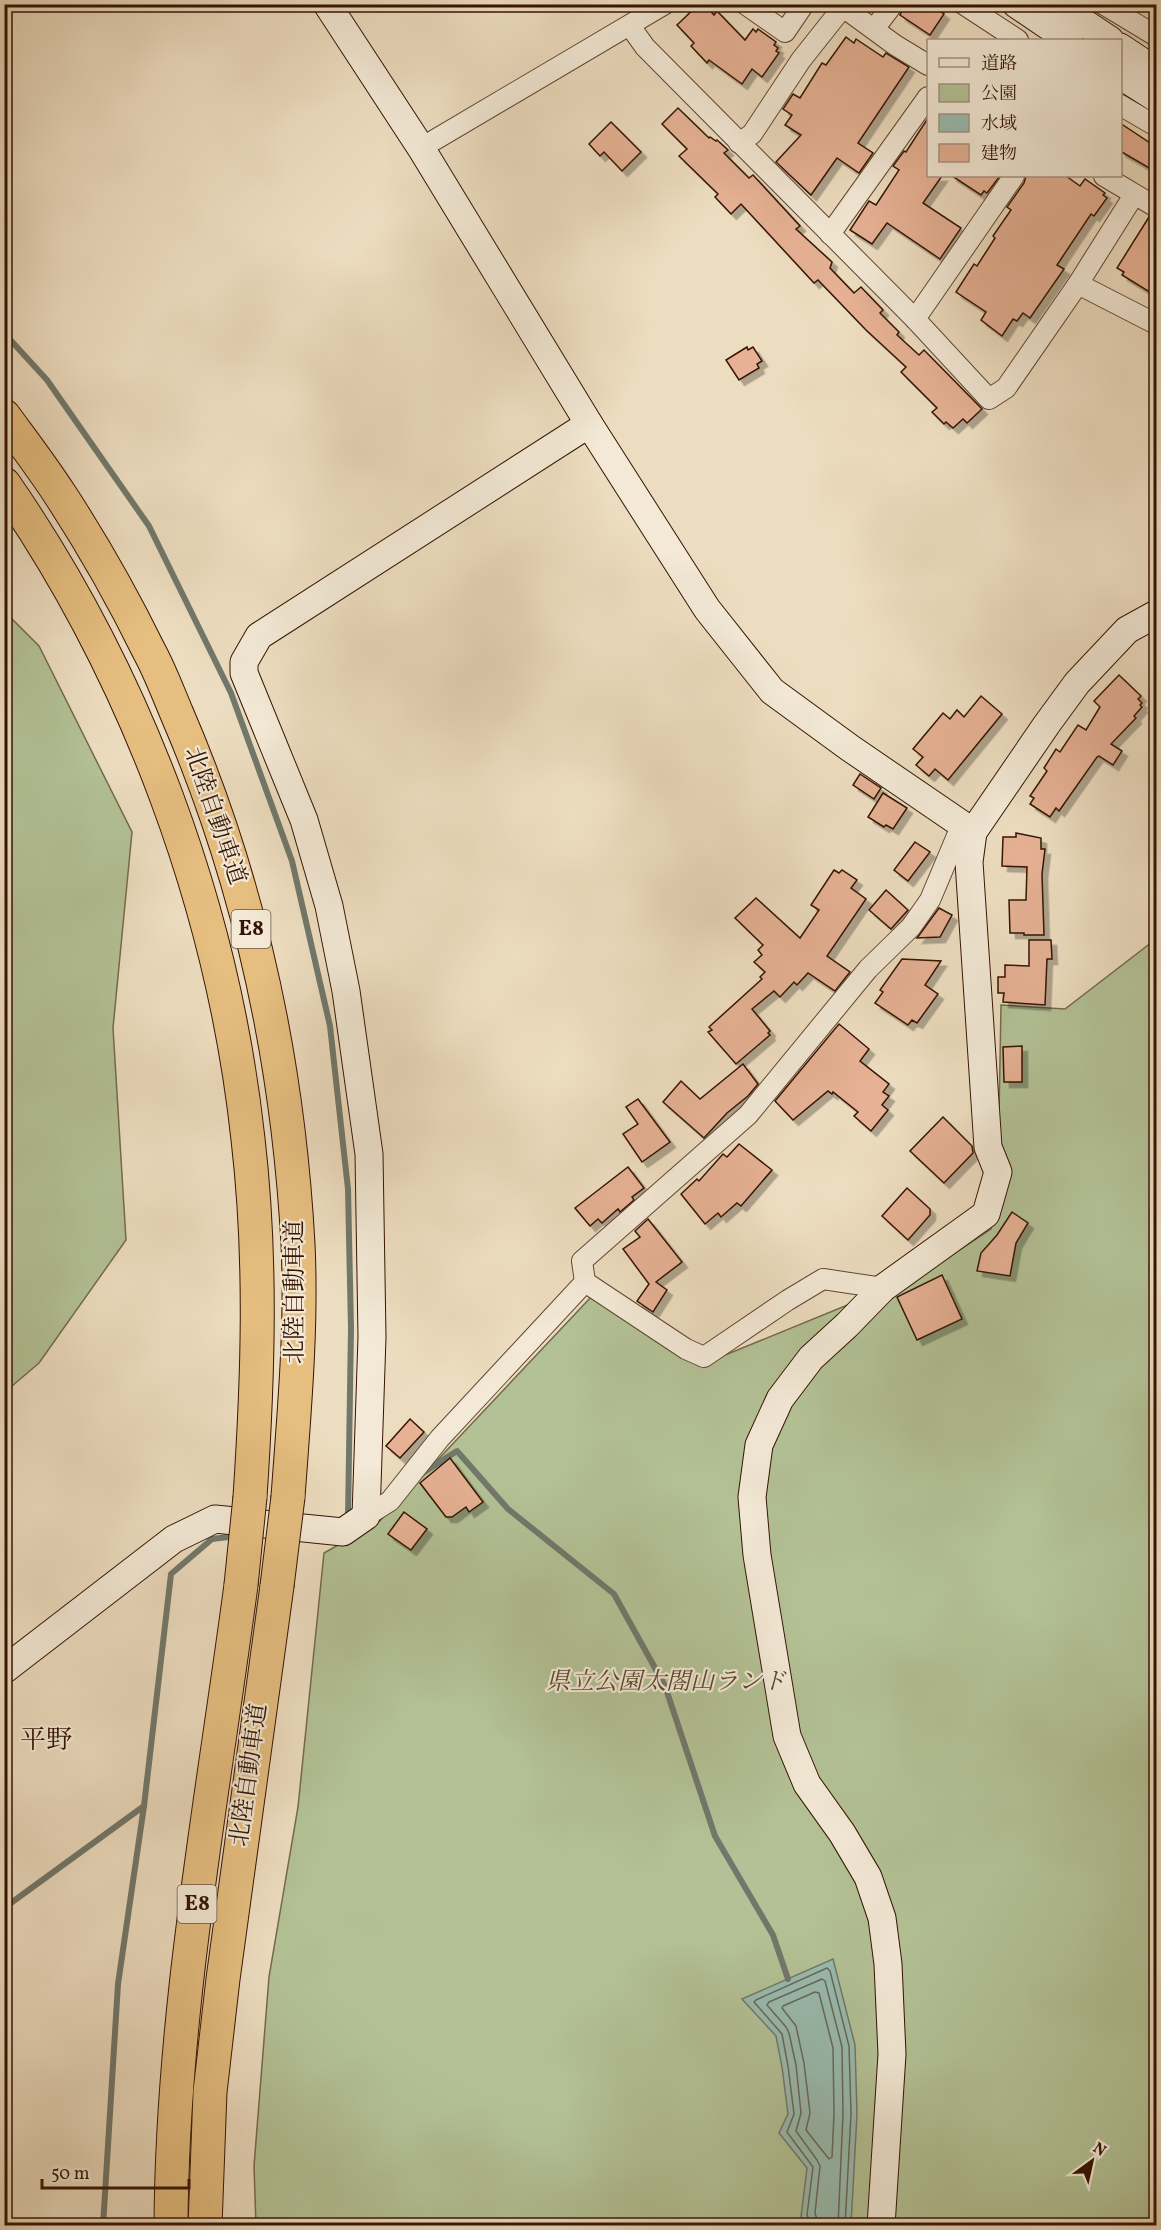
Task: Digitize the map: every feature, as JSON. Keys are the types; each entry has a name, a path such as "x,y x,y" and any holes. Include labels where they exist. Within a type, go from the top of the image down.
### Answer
{"highway":[{"name":"北陸自動車道","path":"4,416 61,495 108,572 151,653 190,743 225,836 253,937 276,1040 290,1144 298,1247 298,1341 288,1497 278,1586 222,1979 210,2092 205,2226"},
{"name":"北陸自動車道","path":"4,484 71,592 114,674 152,761 186,853 214,951 236,1047 248,1140 256,1232 257,1343 250,1497 241,1585 187,1977 177,2090 171,2226"}],"street":[{"path":"327,4 421,148 589,424 707,609 772,691 850,748 968,828"},
{"path":"421,148 665,4"},
{"path":"745,4 785,32 804,4"},
{"path":"874,28 893,4"},
{"path":"963,4 1016,39"},
{"path":"1016,4 1068,39"},
{"path":"1056,4 1108,39"},
{"path":"1103,4 1156,36"},
{"path":"739,143 752,134 801,60 843,7 895,45 927,64"},
{"path":"630,26 645,47 915,319 989,399 1006,388 1078,284 1134,195"},
{"path":"1122,48 1156,71"},
{"path":"1122,76 1156,98"},
{"path":"830,234 927,98"},
{"path":"1122,106 1156,126"},
{"path":"915,319 1013,177"},
{"path":"1106,177 1156,207"},
{"path":"1078,284 1156,324"},
{"path":"366,1516 372,1336 369,1154 346,991 329,906 304,820 244,673 244,662 259,636 589,424"},
{"path":"883,1288 824,1279 788,1300 704,1357 686,1349 585,1282 582,1261 748,1115 868,969 911,927 930,900 968,828 1077,683 1127,630 1156,614"},
{"path":"881,2226 892,2054 888,1964 882,1918 868,1877 842,1833 807,1784 786,1736 757,1555 752,1497 759,1446 780,1399 811,1358 883,1288 986,1214 998,1172 988,1147 981,1073 968,828"},
{"path":"4,1670 174,1539 215,1519 343,1532 390,1501 440,1438 585,1282"}],"green space":[{"path":"4,611 39,646 132,832 113,1028 126,1240 39,1363 5,1392"},
{"name":"県立公園太閤山ランド","path":"1156,939 1156,2225 256,2226 254,2166 269,1977 298,1807 324,1553 380,1521 593,1295 701,1365 862,1299 884,1300 991,1229 998,1172 1001,1005 1065,1009"}],"water":[{"path":"833,1959 855,2045 857,2114 851,2225 807,2225 801,2217 807,2168 779,2133 788,2114 776,2036 742,1999"}],"building":[{"path":"699,4 704,4 714,15 717,11 745,40 753,29 756,32 758,29 776,42 774,45 778,48 776,51 779,53 762,77 752,69 742,84 709,60 707,63 691,46 694,43 677,25"},
{"path":"905,4 931,4 944,14 930,35 900,15"},
{"path":"846,37 854,43 856,39 883,57 886,53 909,67 858,143 873,153 859,173 837,158 811,195 776,162 801,135 785,125 792,115 783,109 793,94 800,98 822,63 826,65"},
{"path":"678,108 709,138 717,140 728,150 724,153 749,178 753,175 800,226 796,229 832,262 830,268 854,293 861,287 883,310 880,313 899,332 897,335 919,355 924,350 982,409 967,423 963,419 953,428 946,422 944,424 932,412 937,408 901,372 906,367 866,330 818,280 814,283 741,204 731,214 715,197 718,194 679,156 687,149 662,124"},
{"path":"927,120 927,177 941,177 923,203 961,228 940,259 887,223 872,244 850,230 869,201 876,205 899,170 893,166 904,151 906,152"},
{"path":"611,122 641,152 622,171 604,152 600,156 589,144"},
{"path":"1122,124 1156,147 1156,172 1122,152"},
{"path":"954,177 999,177 987,193 984,191 981,195"},
{"path":"1026,177 1067,177 1080,186 1085,179 1105,193 1103,195 1107,198 1094,216 1091,214 1057,265 1064,269 1030,318 1023,313 1017,321 1013,319 1002,336 981,320 986,312 956,292 974,264 977,266 995,238 993,236 1011,210 1007,207"},
{"path":"1149,217 1156,219 1156,296 1122,275 1124,272 1117,268"},
{"path":"747,347 748,350 753,347 762,361 757,364 759,368 739,380 726,360"},
{"path":"1119,675 1141,696 1138,699 1142,703 1140,705 1142,707 1134,716 1136,718 1111,744 1122,751 1113,765 1097,757 1059,811 1056,808 1050,817 1030,804 1034,798 1030,796 1047,771 1044,768 1056,749 1060,752 1078,725 1086,730 1100,707 1094,701"},
{"path":"981,696 1002,714 948,780 935,769 929,776 916,765 923,757 913,749 943,713 950,719 957,710 964,717"},
{"path":"860,774 881,788 874,799 853,785"},
{"path":"883,793 907,808 893,829 886,825 884,827 868,817"},
{"path":"1016,833 1041,838 1041,849 1045,849 1042,874 1044,935 1010,933 1009,900 1026,900 1027,867 1002,866 1003,837 1016,837"},
{"path":"915,842 930,852 908,881 894,870"},
{"path":"834,870 839,873 842,870 857,880 851,888 866,899 827,956 850,972 835,991 808,973 797,985 794,982 780,997 774,991 752,1009 770,1031 768,1033 770,1035 736,1064 708,1032 712,1030 709,1027 762,979 760,977 765,972 754,962 762,955 758,950 763,945 735,918 756,898 800,938 819,910 811,905"},
{"path":"886,890 908,910 891,929 869,910"},
{"path":"939,908 952,915 940,937 917,938"},
{"path":"1029,940 1051,940 1052,959 1047,959 1045,1005 1003,1002 1004,993 998,993 998,977 1005,977 1005,965 1029,966"},
{"path":"902,959 941,961 925,985 938,994 917,1023 912,1020 908,1025 875,1003 883,992 880,990"},
{"path":"839,1024 869,1049 860,1061 889,1084 883,1092 889,1096 882,1105 888,1110 871,1131 854,1116 858,1112 833,1092 832,1094 828,1091 793,1120 775,1101"},
{"path":"1022,1046 1022,1082 1004,1082 1003,1047"},
{"path":"743,1064 758,1084 704,1138 663,1102 681,1081 700,1099"},
{"path":"638,1099 670,1142 642,1162 623,1134 638,1124 626,1107"},
{"path":"943,1117 972,1146 973,1153 944,1183 910,1151"},
{"path":"739,1144 772,1170 741,1206 737,1203 721,1217 718,1213 705,1224 681,1194 697,1179 699,1181 723,1154 727,1157"},
{"path":"628,1167 644,1188 632,1197 634,1200 620,1212 618,1209 602,1223 598,1219 590,1226 575,1208"},
{"path":"907,1188 930,1209 930,1215 908,1240 882,1216"},
{"path":"1012,1212 1028,1223 1016,1243 1010,1276 977,1271 981,1253 997,1235"},
{"path":"648,1219 682,1262 656,1282 667,1290 653,1312 637,1301 649,1284 623,1249 640,1237 635,1231"},
{"path":"942,1275 962,1319 917,1340 897,1297"},
{"path":"410,1419 424,1432 400,1458 386,1446"},
{"path":"450,1458 483,1502 469,1512 466,1507 452,1517 446,1517 420,1483"},
{"path":"404,1512 427,1529 411,1550 388,1534"}],"waterway":[{"path":"4,333 47,380 149,526 231,693 292,861 330,1026 348,1189 351,1328 348,1517"},
{"path":"421,1474 457,1451 508,1509 614,1594 665,1686 715,1836 773,1935 788,1979"},
{"path":"103,2226 118,1984 144,1806 171,1574 212,1539 237,1536"},
{"path":"4,1908 144,1806"}],"district":[{"name":"平野","path":"46,1741"}]}
